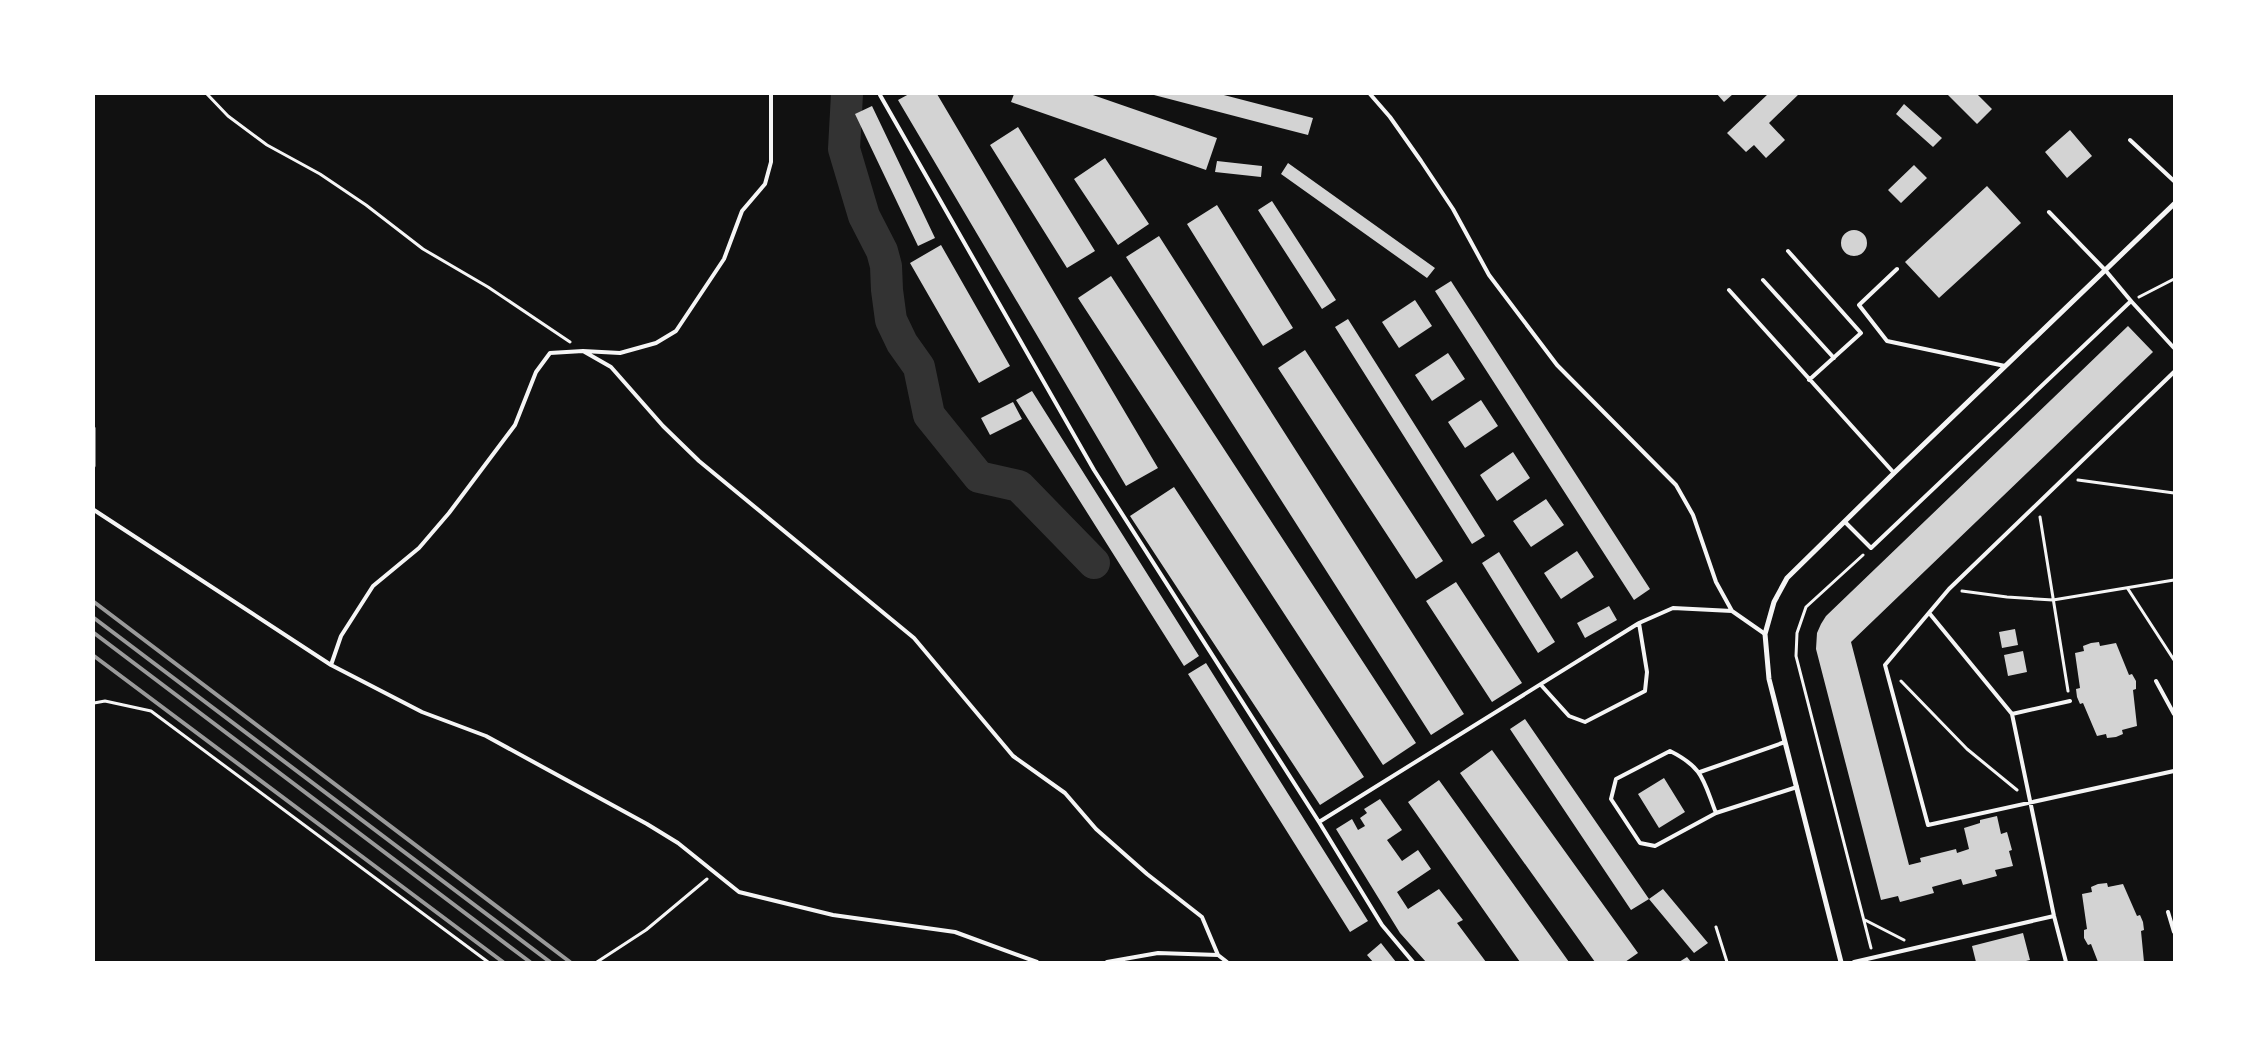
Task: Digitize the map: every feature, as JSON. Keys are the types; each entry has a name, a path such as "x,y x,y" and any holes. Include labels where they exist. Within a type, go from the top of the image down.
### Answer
{"street":[{"path":"1841,962 1769,680 1765,634 1774,602 1787,578 2174,204"}],"lane":[{"path":"331,665 341,636 373,586 419,548 454,506 515,426 536,372 550,353 583,351 620,353 656,343 676,331 724,259 742,212 765,184 771,162 771,94"},
{"path":"1370,94 1390,117 1426,169 1452,209 1489,275 1556,365 1676,485 1692,515 1716,582 1732,611 1765,634"},
{"path":"880,95 1094,470 1319,822 1382,925 1412,962"},
{"path":"2130,140 2174,181"},
{"path":"2049,212 2106,271 2174,348"},
{"path":"1788,251 1861,333 1809,380"},
{"path":"1897,269 1859,305 1887,341 2005,366"},
{"path":"1763,280 1834,358"},
{"path":"1728,290 1894,473"},
{"path":"1845,522 1871,548 2131,301"},
{"path":"583,351 611,367 662,426 699,461 914,638 1013,756 1065,793 1096,829 1147,874 1202,916 1218,955 1227,962"},
{"path":"2174,372 1949,589 1930,614 1885,665 1928,825 2174,771"},
{"path":"94,510 331,665 422,712 486,736 678,843 739,892 833,915 954,932 1037,962"},
{"path":"1319,822 1640,624 1673,608 1732,611"},
{"path":"1930,614 2012,714 2054,916 2066,962"},
{"path":"1540,685 1569,716 1585,722 1645,691 1647,672 1640,624"},
{"path":"2156,681 2174,714"},
{"path":"2012,714 2070,701"},
{"path":"1700,772 1785,742"},
{"path":"1716,813 1700,772 1686,759 1670,751 1616,779 1611,799 1640,843 1655,846 1716,813 1796,787"},
{"path":"2168,912 2174,932"},
{"path":"1854,962 2054,916"},
{"path":"1107,962 1158,952 1218,955"}],"path":[{"path":"207,94 228,116 268,146 320,174 366,205 423,249 488,286 583,351"},
{"path":"2131,301 2174,279"},
{"path":"94,428 94,466"},
{"path":"2065,478 2174,494"},
{"path":"2038,504 2070,701"},
{"path":"1871,548 1806,607 1797,633 1796,656 1874,957"},
{"path":"1949,589 2007,597 2053,600 2174,580"},
{"path":"2128,589 2174,660"},
{"path":"1885,665 1967,749 2031,802"},
{"path":"94,703 105,701 151,711 488,962"},
{"path":"597,962 646,930 716,873"},
{"path":"1864,920 1918,947"},
{"path":"1716,926 1727,962"}],"building":[{"path":"909,94 937,94 1158,468 1126,486 898,100"},
{"path":"1014,94 1090,94 1217,138 1206,170 1011,102"},
{"path":"1155,94 1220,94 1313,118 1308,135"},
{"path":"1717,94 1733,94 1724,102"},
{"path":"1768,94 1799,94 1769,123 1785,140 1766,158 1754,145 1746,152 1727,133"},
{"path":"1947,94 1977,94 1992,109 1977,124"},
{"path":"1904,104 1942,138 1933,147 1896,114"},
{"path":"872,106 935,238 918,246 855,114"},
{"path":"1018,127 1095,251 1067,268 990,145"},
{"path":"2070,130 2092,156 2067,178 2045,152"},
{"path":"1105,158 1149,224 1118,245 1074,179"},
{"path":"1217,161 1262,166 1261,177 1215,172"},
{"path":"1288,163 1435,268 1427,278 1281,174"},
{"path":"1914,165 1927,178 1901,203 1888,190"},
{"path":"1987,186 2021,223 1939,298 1905,262"},
{"path":"1272,201 1336,300 1322,309 1258,210"},
{"path":"1217,205 1293,328 1263,346 1187,224"},
{"path":"1854,230 1863,234 1867,243 1863,252 1854,256 1845,252 1841,243 1845,234"},
{"path":"1159,236 1464,714 1431,735 1126,257"},
{"path":"941,245 1010,366 979,383 910,263"},
{"path":"1111,276 1416,743 1383,765 1078,298"},
{"path":"1451,281 1650,589 1634,600 1435,291"},
{"path":"1415,300 1432,326 1399,348 1382,322"},
{"path":"1348,319 1485,536 1472,544 1335,327"},
{"path":"2128,326 2153,352 1851,642 1909,865 1921,862 1920,858 1956,849 1957,853 1969,849 1964,828 1980,823 1980,820 1997,816 2001,834 2007,832 2012,850 2009,851 2013,866 1995,870 1997,876 1963,885 1961,879 1932,887 1934,893 1900,902 1898,896 1881,900 1816,649 1817,633 1826,616"},
{"path":"1305,350 1443,561 1416,579 1278,368"},
{"path":"1448,353 1465,379 1432,401 1415,375"},
{"path":"1032,391 1199,656 1184,666 1016,400"},
{"path":"1481,400 1498,426 1465,448 1448,422"},
{"path":"1013,402 1022,419 990,435 981,418"},
{"path":"1513,452 1530,478 1497,501 1480,475"},
{"path":"1174,487 1364,777 1320,805 1130,516"},
{"path":"1546,499 1564,525 1531,547 1513,521"},
{"path":"1577,551 1594,577 1561,599 1544,573"},
{"path":"1499,552 1555,642 1538,653 1482,563"},
{"path":"1456,582 1522,683 1492,702 1426,601"},
{"path":"1609,606 1617,620 1585,638 1577,623"},
{"path":"2015,629 2018,645 2002,648 1999,632"},
{"path":"2099,642 2100,646 2116,643 2129,675 2132,674 2136,681 2136,689 2133,690 2137,726 2122,730 2123,734 2116,737 2107,738 2106,734 2097,736 2083,703 2080,704 2077,697 2076,689 2080,688 2075,653 2084,651 2083,646"},
{"path":"2023,651 2027,672 2008,676 2004,655"},
{"path":"1206,663 1368,921 1350,932 1188,674"},
{"path":"1525,719 1649,899 1631,910 1510,729"},
{"path":"1492,750 1638,953 1625,962 1595,962 1460,773"},
{"path":"1664,778 1685,812 1659,828 1638,794"},
{"path":"1439,780 1569,962 1520,962 1408,802"},
{"path":"1380,799 1402,830 1387,840 1402,861 1418,850 1431,869 1397,892 1408,909 1439,889 1463,920 1457,923 1486,962 1426,962 1400,933 1336,829 1352,819 1358,830 1365,826 1360,818 1367,813 1364,809"},
{"path":"2107,883 2108,887 2123,884 2137,916 2140,915 2144,930 2141,931 2144,962 2098,962 2091,944 2088,945 2084,938 2084,930 2087,929 2082,894 2092,892 2091,887"},
{"path":"1663,889 1708,943 1694,953 1649,899"},
{"path":"2023,933 2030,960 2022,962 1976,962 1972,946"},
{"path":"1381,943 1396,962 1373,962 1367,955"},
{"path":"1687,957 1691,962 1679,962"}],"waterway":[{"path":"847,94 844,149 864,216 882,251 886,266 891,320 902,343 919,367 929,415 979,477 1019,486 1094,563"}],"railway":[{"path":"94,602 570,962"},
{"path":"94,618 550,962"},
{"path":"94,633 530,962"},
{"path":"94,656 503,962"}]}
